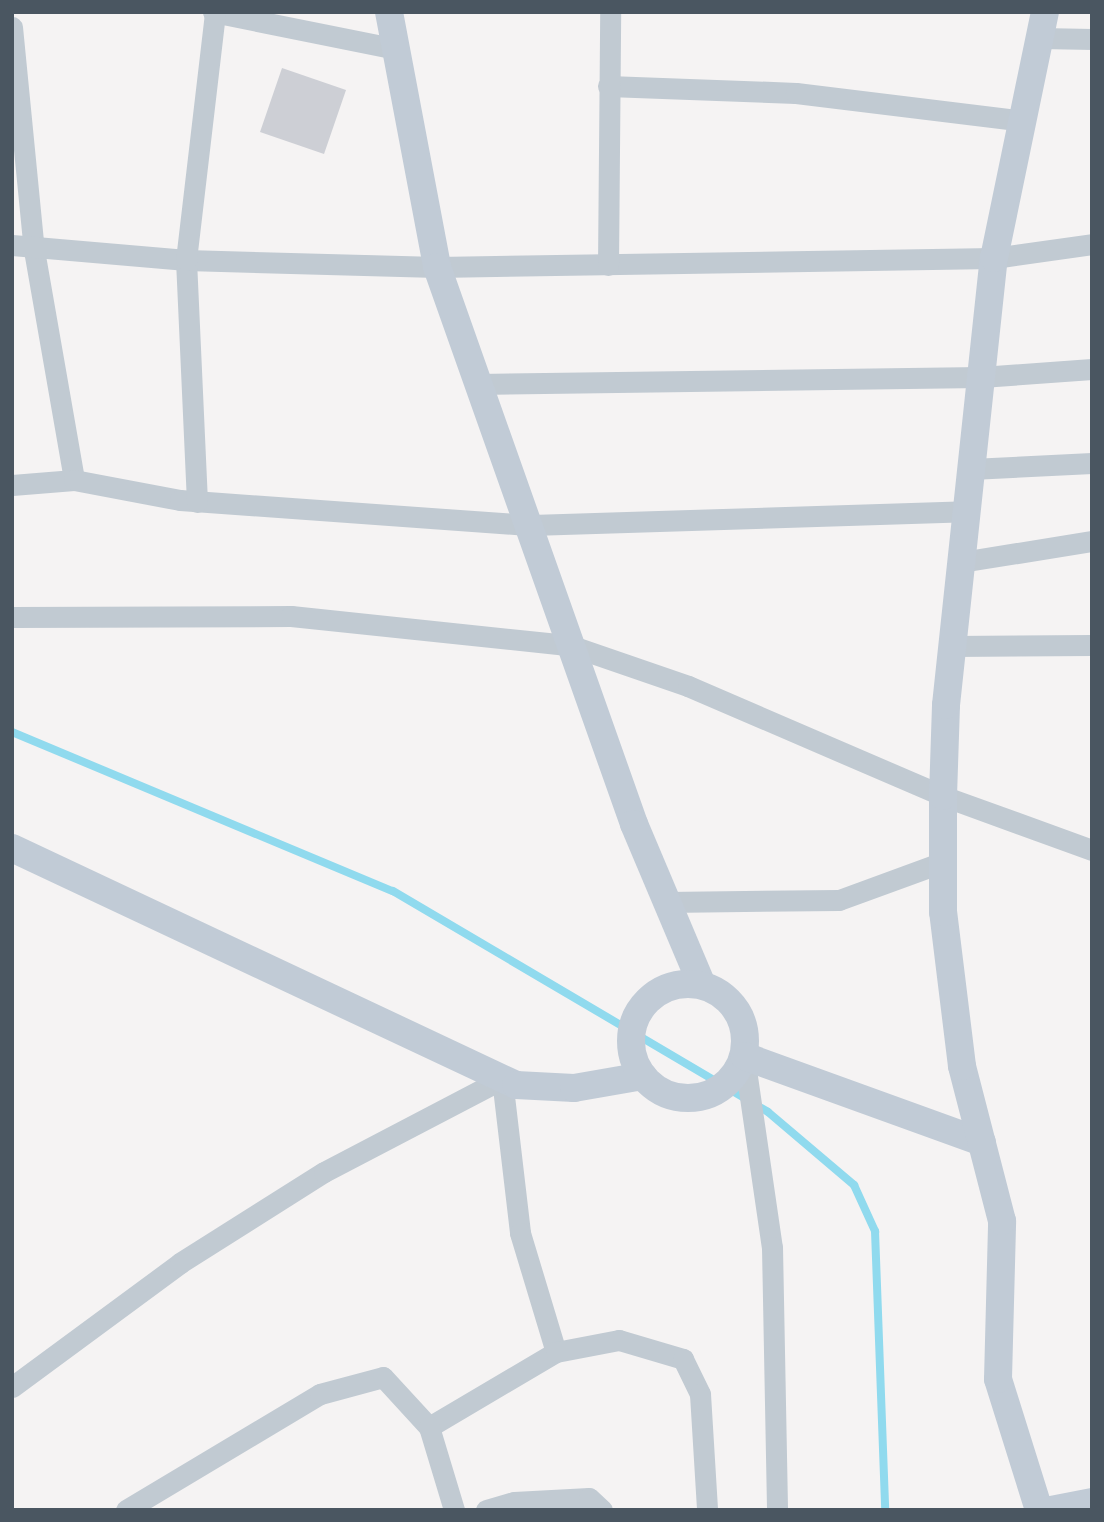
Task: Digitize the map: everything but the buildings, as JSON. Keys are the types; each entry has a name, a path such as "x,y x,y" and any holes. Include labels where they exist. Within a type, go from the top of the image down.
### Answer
{"street":[{"path":"197,502 186,260 214,12 397,49"},
{"path":"389,12 437,267 531,525 569,645 666,902 702,985 738,1012 772,1247 777,1510"},
{"path":"608,265 610,12"},
{"path":"1039,1510 998,1379 1002,1221 962,1066 943,912 943,796 952,646 994,258 1043,25 1092,39"},
{"path":"12,27 34,250 74,480"},
{"path":"608,86 796,93 1023,121"},
{"path":"12,245 34,250 186,260 437,267 994,258 1092,244"},
{"path":"478,384 981,377 1092,369"},
{"path":"971,469 1092,463"},
{"path":"12,485 74,480 197,502 531,525 966,511"},
{"path":"961,562 1092,541"},
{"path":"12,617 291,616 569,645 802,732 943,796 1092,850"},
{"path":"952,646 1092,645"},
{"path":"12,848 502,1079 574,1088 643,1076"},
{"path":"666,902 839,900 943,862"},
{"path":"702,985 668,987 640,1009 631,1043 643,1076 673,1096 709,1095 724,1086 744,1056"},
{"path":"744,1056 982,1142"},
{"path":"502,1079 520,1233 556,1352"},
{"path":"12,1387 180,1263 324,1172 502,1079"},
{"path":"429,1427 556,1352 619,1340 683,1359 699,1394 707,1510"},
{"path":"126,1510 320,1394 383,1377 429,1427 454,1510"},
{"path":"486,1510 514,1502 589,1498 602,1510"},
{"path":"1051,1510 1092,1502"}],"waterway":[{"path":"12,732 393,891 768,1112 854,1185 875,1231 885,1510"}]}
